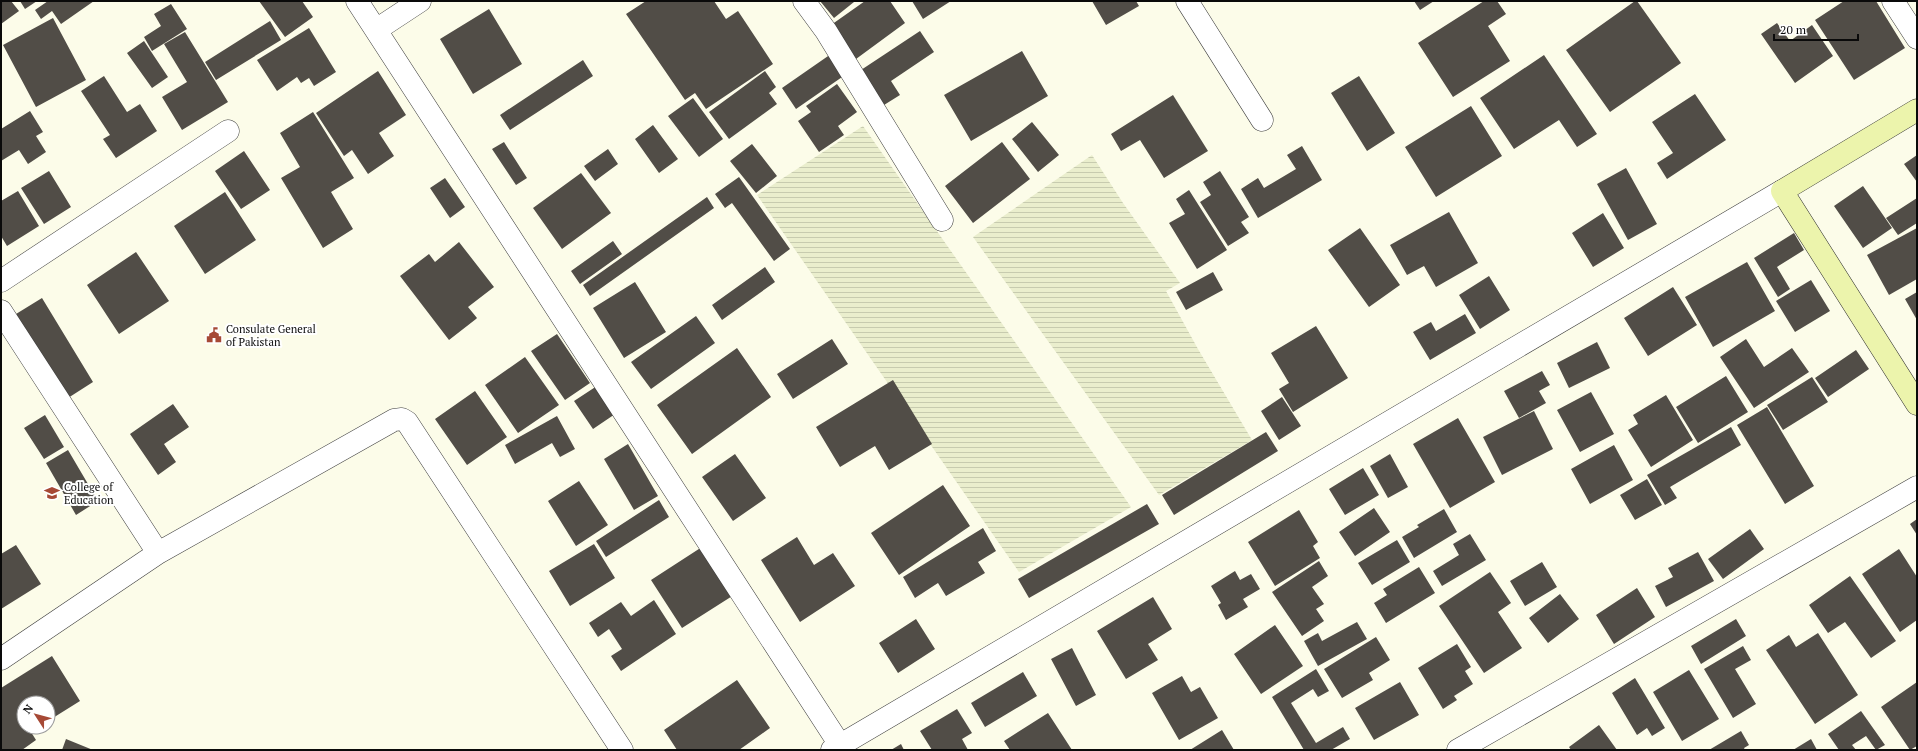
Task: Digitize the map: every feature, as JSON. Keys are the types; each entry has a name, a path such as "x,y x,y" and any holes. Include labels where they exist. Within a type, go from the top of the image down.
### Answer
{"main road":[{"path":"1917,110 1782,191 1917,404"}],"street":[{"path":"357,1 836,747 1782,191"},
{"path":"376,30 420,1"},
{"path":"804,1 826,31 942,220"},
{"path":"1187,1 1262,120"},
{"path":"1893,1 1917,38"},
{"path":"1,281 228,131"},
{"path":"1,311 158,553"},
{"path":"1,660 158,553 394,420 402,419 407,422 622,750"},
{"path":"1458,750 1917,487"}],"green space":[{"path":"863,126 1131,507 1019,572 757,195"},
{"path":"1092,155 1123,203 1180,283 1166,291 1198,349 1252,440 1159,495 973,237"}],"building":[{"path":"1,1 11,1 19,11 1,24"},
{"path":"20,1 37,1 25,9"},
{"path":"48,1 94,1 61,24 52,11 41,19 35,10"},
{"path":"259,1 302,1 313,17 285,37"},
{"path":"646,1 714,1 726,19 738,11 773,64 706,109 695,93 685,100 626,14"},
{"path":"820,1 853,1 854,2 834,18"},
{"path":"865,1 890,1 905,23 856,59 831,25"},
{"path":"912,1 951,1 923,19"},
{"path":"1092,1 1136,1 1139,6 1106,25"},
{"path":"1414,1 1434,1 1420,10"},
{"path":"1484,1 1497,1 1506,14 1488,26 1510,61 1453,97 1418,43"},
{"path":"1637,1 1681,63 1610,112 1566,50"},
{"path":"1844,1 1876,1 1905,48 1854,80 1815,20"},
{"path":"171,4 187,29 152,51 144,37 161,26 154,14"},
{"path":"489,9 522,64 473,94 440,39"},
{"path":"53,18 86,80 36,107 3,45"},
{"path":"270,21 281,40 216,80 205,62"},
{"path":"1777,23 1790,41 1812,25 1833,56 1795,83 1761,34"},
{"path":"309,28 336,72 314,86 309,78 301,83 297,77 277,91 257,60"},
{"path":"920,31 934,52 891,81 900,95 884,105 861,70"},
{"path":"185,32 228,102 182,130 162,97 187,82 164,44"},
{"path":"144,41 168,77 152,88 127,53"},
{"path":"1022,51 1048,96 971,141 944,95"},
{"path":"831,54 845,75 796,109 782,88"},
{"path":"1544,55 1597,134 1577,147 1559,120 1514,149 1480,98"},
{"path":"583,60 593,76 510,130 500,115"},
{"path":"378,71 406,115 379,133 394,156 368,174 352,150 344,156 316,113"},
{"path":"765,71 776,87 769,93 777,104 729,139 709,112"},
{"path":"104,76 127,112 140,104 157,131 116,158 103,139 110,135 81,91"},
{"path":"1359,76 1395,133 1367,151 1331,93"},
{"path":"837,84 857,112 838,126 844,135 819,152 798,121 811,112 806,106"},
{"path":"1695,94 1726,140 1667,179 1657,163 1673,153 1652,122"},
{"path":"1173,95 1208,151 1164,178 1140,140 1121,151 1111,134"},
{"path":"693,98 723,139 699,157 668,116"},
{"path":"1471,106 1502,156 1436,197 1405,147"},
{"path":"30,111 43,132 36,136 46,152 28,164 19,150 1,161 1,129"},
{"path":"313,112 354,178 331,192 353,229 323,248 281,178 300,167 280,133"},
{"path":"1032,122 1059,155 1038,172 1012,139"},
{"path":"653,125 678,159 659,173 635,139"},
{"path":"504,142 527,178 516,185 492,149"},
{"path":"1002,142 1030,179 973,223 945,186"},
{"path":"752,144 777,176 756,193 730,161"},
{"path":"1302,146 1322,180 1258,218 1241,189 1258,178 1264,188 1296,169 1287,155"},
{"path":"608,149 618,164 595,181 584,166"},
{"path":"244,151 270,190 241,209 215,171"},
{"path":"1917,155 1917,182 1904,164"},
{"path":"1626,168 1657,224 1628,240 1597,184"},
{"path":"49,171 71,207 44,224 21,188"},
{"path":"1220,171 1249,217 1241,222 1249,233 1228,246 1200,202 1211,195 1203,182"},
{"path":"581,173 611,213 562,249 533,208"},
{"path":"739,177 790,249 774,261 732,203 725,208 715,194"},
{"path":"445,178 465,207 450,218 430,188"},
{"path":"1863,186 1892,228 1863,248 1834,206"},
{"path":"1189,190 1227,250 1197,269 1169,223 1185,214 1176,199"},
{"path":"18,191 39,226 7,246 1,236 1,201"},
{"path":"225,192 256,240 205,274 174,226"},
{"path":"707,197 714,208 590,296 583,285"},
{"path":"1917,198 1917,223 1898,235 1886,218"},
{"path":"1449,212 1478,263 1436,287 1424,266 1407,275 1390,245"},
{"path":"1603,213 1624,248 1593,267 1572,233"},
{"path":"1360,228 1400,285 1369,307 1328,250"},
{"path":"1917,228 1917,279 1889,295 1867,255"},
{"path":"1794,233 1804,250 1777,267 1790,289 1778,297 1754,258"},
{"path":"613,241 622,254 580,284 571,271"},
{"path":"459,242 494,287 468,307 477,318 449,340 400,276 429,254 435,262"},
{"path":"136,252 169,301 119,334 87,285"},
{"path":"1747,262 1775,311 1713,347 1685,297"},
{"path":"765,267 775,282 722,320 712,305"},
{"path":"1213,272 1223,290 1186,310 1176,292"},
{"path":"1489,276 1510,310 1480,329 1459,295"},
{"path":"1811,280 1830,311 1795,332 1776,301"},
{"path":"635,282 666,332 624,358 593,308"},
{"path":"1673,287 1697,325 1648,356 1624,318"},
{"path":"1917,292 1917,320 1905,299"},
{"path":"42,298 93,382 68,398 16,314"},
{"path":"1465,314 1476,333 1430,360 1413,332 1431,322 1436,331"},
{"path":"696,316 715,343 651,389 631,362"},
{"path":"1316,326 1348,378 1293,412 1279,389 1289,383 1271,353"},
{"path":"557,334 590,383 565,400 531,351"},
{"path":"832,339 848,364 793,399 777,374"},
{"path":"1746,339 1764,367 1792,348 1809,372 1754,408 1720,357"},
{"path":"1597,342 1610,368 1569,388 1557,363"},
{"path":"737,348 771,397 692,454 657,405"},
{"path":"1856,350 1869,369 1828,397 1815,378"},
{"path":"525,357 559,405 518,433 485,385"},
{"path":"1542,371 1550,385 1539,391 1546,403 1519,418 1504,391"},
{"path":"1726,376 1748,412 1698,443 1676,407"},
{"path":"1812,377 1828,402 1783,430 1767,405"},
{"path":"893,380 932,444 889,470 875,446 840,467 816,427"},
{"path":"603,382 621,410 593,429 574,401"},
{"path":"475,391 507,437 467,465 435,419"},
{"path":"1591,392 1614,434 1580,452 1557,410"},
{"path":"1666,395 1693,440 1651,467 1628,430 1638,424 1633,415"},
{"path":"1282,397 1301,426 1279,440 1261,411"},
{"path":"173,404 189,427 164,444 176,462 158,475 130,434"},
{"path":"1767,407 1814,486 1785,504 1737,425"},
{"path":"1534,411 1553,449 1502,475 1483,437"},
{"path":"45,415 64,447 44,459 24,428"},
{"path":"557,416 575,449 560,457 552,443 515,464 505,445"},
{"path":"1458,418 1495,482 1450,508 1413,444"},
{"path":"1731,427 1741,445 1670,487 1677,498 1665,505 1647,475"},
{"path":"1266,432 1278,451 1174,515 1162,495"},
{"path":"628,444 658,496 634,510 604,459"},
{"path":"1614,445 1633,480 1590,504 1571,469"},
{"path":"68,450 98,501 76,515 46,463"},
{"path":"735,454 766,498 733,521 702,477"},
{"path":"1390,454 1408,487 1388,498 1370,466"},
{"path":"1363,468 1379,495 1345,515 1329,489"},
{"path":"1647,479 1662,505 1635,520 1620,495"},
{"path":"579,481 608,525 576,546 548,501"},
{"path":"943,485 970,526 899,575 871,533"},
{"path":"659,500 669,517 606,557 596,541"},
{"path":"1147,504 1159,524 1029,598 1018,579"},
{"path":"1374,508 1390,532 1355,556 1339,532"},
{"path":"1444,509 1457,532 1414,558 1402,537 1419,527 1417,525"},
{"path":"1299,510 1318,542 1313,546 1320,558 1275,586 1248,542"},
{"path":"1917,519 1917,535 1910,524"},
{"path":"983,528 996,551 978,562 985,573 946,596 938,583 915,598 903,577"},
{"path":"1750,529 1764,549 1723,579 1708,559"},
{"path":"1470,534 1486,560 1442,586 1433,571 1459,555 1453,544"},
{"path":"797,537 814,565 833,553 855,586 800,622 761,560"},
{"path":"1397,540 1410,562 1372,585 1358,563"},
{"path":"594,544 615,578 570,606 549,571"},
{"path":"16,545 41,584 1,609 1,554"},
{"path":"705,545 737,593 682,628 651,580"},
{"path":"1899,549 1917,577 1917,620 1900,632 1862,574"},
{"path":"1698,552 1714,581 1666,607 1655,586 1673,577 1668,568"},
{"path":"1319,561 1328,576 1312,587 1324,604 1316,609 1324,621 1302,636 1272,592"},
{"path":"1542,562 1557,587 1525,606 1510,581"},
{"path":"1419,567 1435,593 1386,623 1374,603 1387,595 1383,589"},
{"path":"1235,571 1240,580 1251,574 1260,589 1243,599 1248,607 1226,620 1218,605 1221,603 1211,586"},
{"path":"1490,572 1511,603 1498,612 1522,648 1484,673 1439,606"},
{"path":"1850,576 1896,641 1871,658 1845,622 1828,633 1809,605"},
{"path":"1637,588 1655,617 1614,644 1596,615"},
{"path":"1560,594 1579,619 1548,643 1529,618"},
{"path":"1153,597 1172,629 1148,644 1158,660 1126,679 1097,631"},
{"path":"654,600 676,634 621,671 611,656 622,649 609,629 598,637 589,623 621,602 631,616"},
{"path":"916,619 935,649 898,673 879,643"},
{"path":"1736,619 1746,636 1701,664 1691,646"},
{"path":"1357,622 1367,639 1318,666 1304,641 1318,633 1322,641"},
{"path":"1275,625 1303,666 1261,694 1234,654"},
{"path":"1818,633 1858,695 1815,724 1766,650 1789,635 1796,647"},
{"path":"1376,637 1390,660 1369,673 1373,680 1342,698 1324,669"},
{"path":"1457,644 1471,667 1465,671 1473,684 1454,696 1457,700 1443,709 1418,668"},
{"path":"1743,646 1751,660 1735,669 1756,704 1733,718 1704,669"},
{"path":"1072,648 1096,695 1076,706 1051,659"},
{"path":"52,656 80,701 56,716 56,695 16,695 16,735 33,735 36,740 22,750 1,750 1,688"},
{"path":"1316,669 1329,691 1318,697 1313,689 1291,703 1316,743 1343,727 1350,739 1331,750 1304,750 1272,697"},
{"path":"1689,670 1719,719 1682,741 1653,692"},
{"path":"1023,672 1037,696 985,727 971,703"},
{"path":"1182,676 1191,692 1200,687 1218,718 1179,740 1152,693"},
{"path":"1635,678 1665,728 1652,736 1647,728 1637,735 1612,693"},
{"path":"737,680 770,728 739,750 677,750 664,730"},
{"path":"1400,682 1419,715 1374,740 1355,708"},
{"path":"1917,682 1917,746 1910,750 1881,707"},
{"path":"957,709 972,733 962,739 968,750 932,750 920,731"},
{"path":"1861,711 1885,745 1876,750 1866,736 1852,745 1856,750 1839,750 1828,734"},
{"path":"1048,713 1072,750 1010,750 1004,741"},
{"path":"1599,725 1617,750 1571,750 1569,747"},
{"path":"1222,730 1234,750 1190,750"},
{"path":"1741,731 1749,745 1744,748 1745,750 1709,750"},
{"path":"66,739 93,750 62,750"},
{"path":"1811,739 1817,750 1793,750"},
{"path":"901,744 904,750 891,750"}],"place":[{"name":"Consulate General of Pakistan","path":"214,335"},
{"name":"College of Education","path":"52,493"}]}
